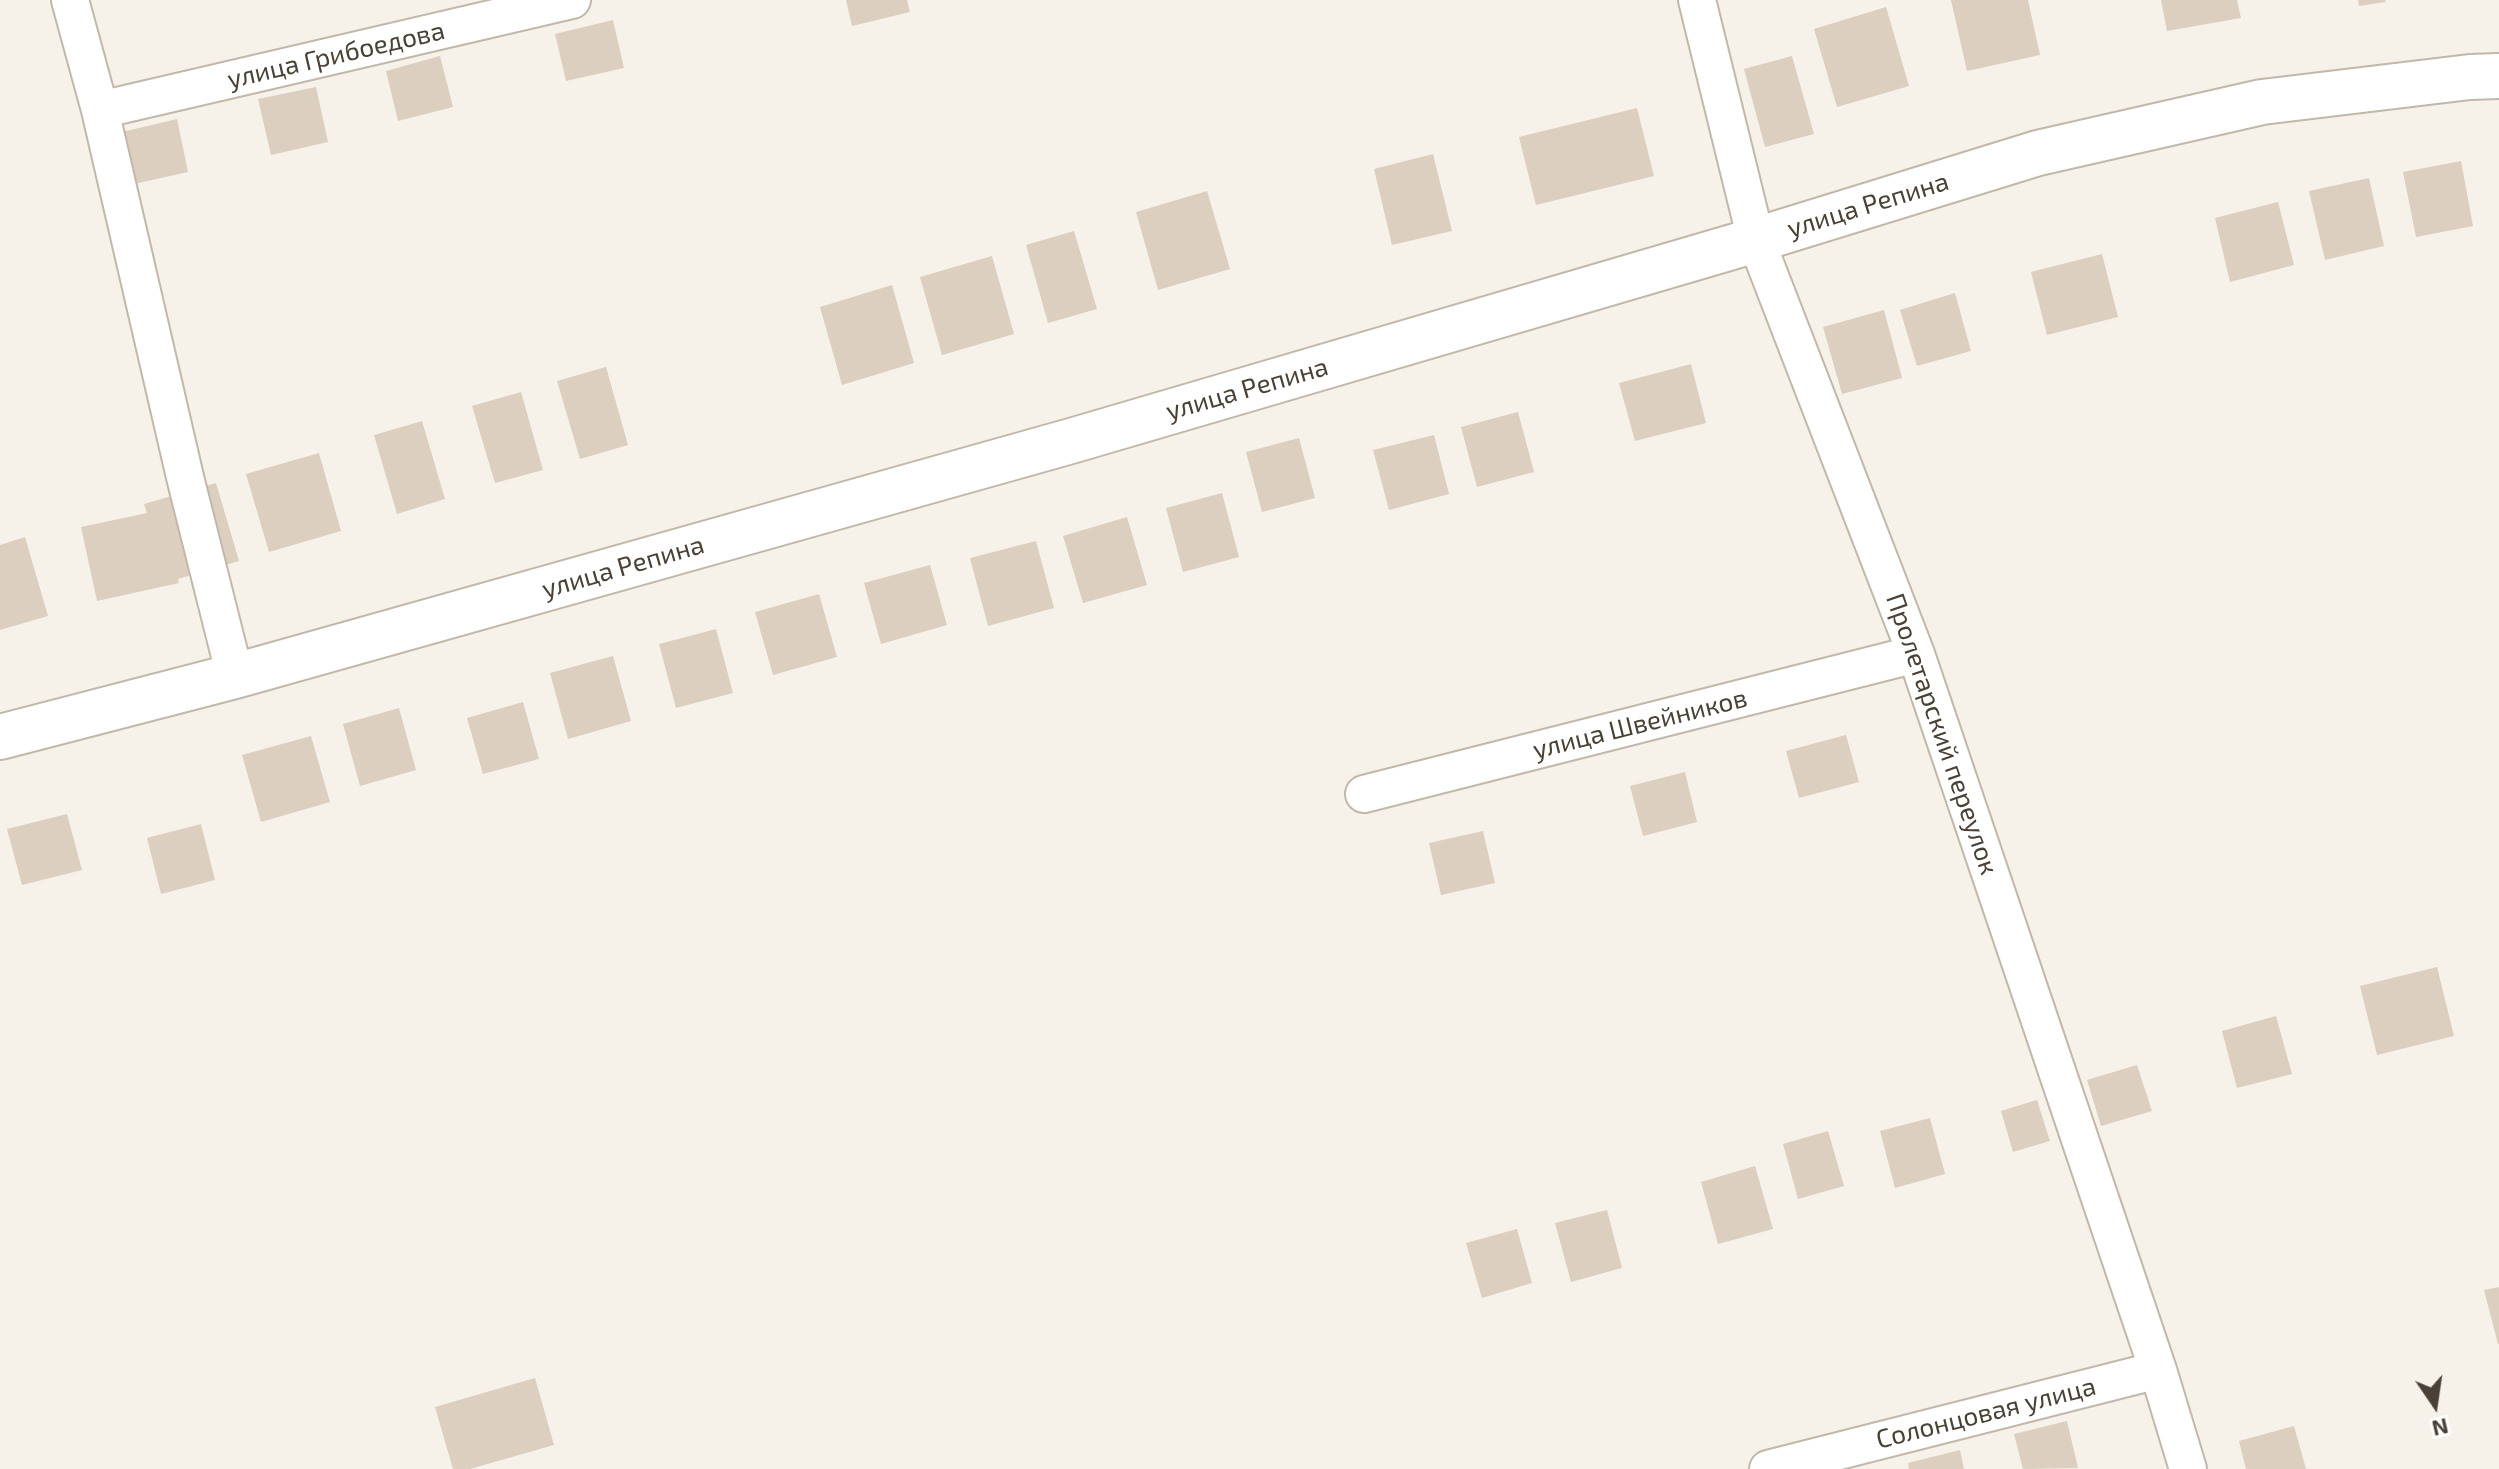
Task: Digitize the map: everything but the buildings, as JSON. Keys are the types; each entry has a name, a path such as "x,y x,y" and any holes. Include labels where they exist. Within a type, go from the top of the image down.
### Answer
{"street":[{"path":"70,0 100,110 185,477 235,676"},
{"name":"улица Грибоедова","path":"100,110 572,0"},
{"name":"Пролетарский переулок","path":"1697,0 1756,240 1916,654 2158,1370 2188,1469"},
{"name":"улица Репина","path":"0,737 235,676 1071,441 1756,240 2038,153 2262,102 2499,76"},
{"name":"улица Швейников","path":"1364,794 1916,654"},
{"name":"Солонцовая улица","path":"1768,1469 2158,1370"}]}
